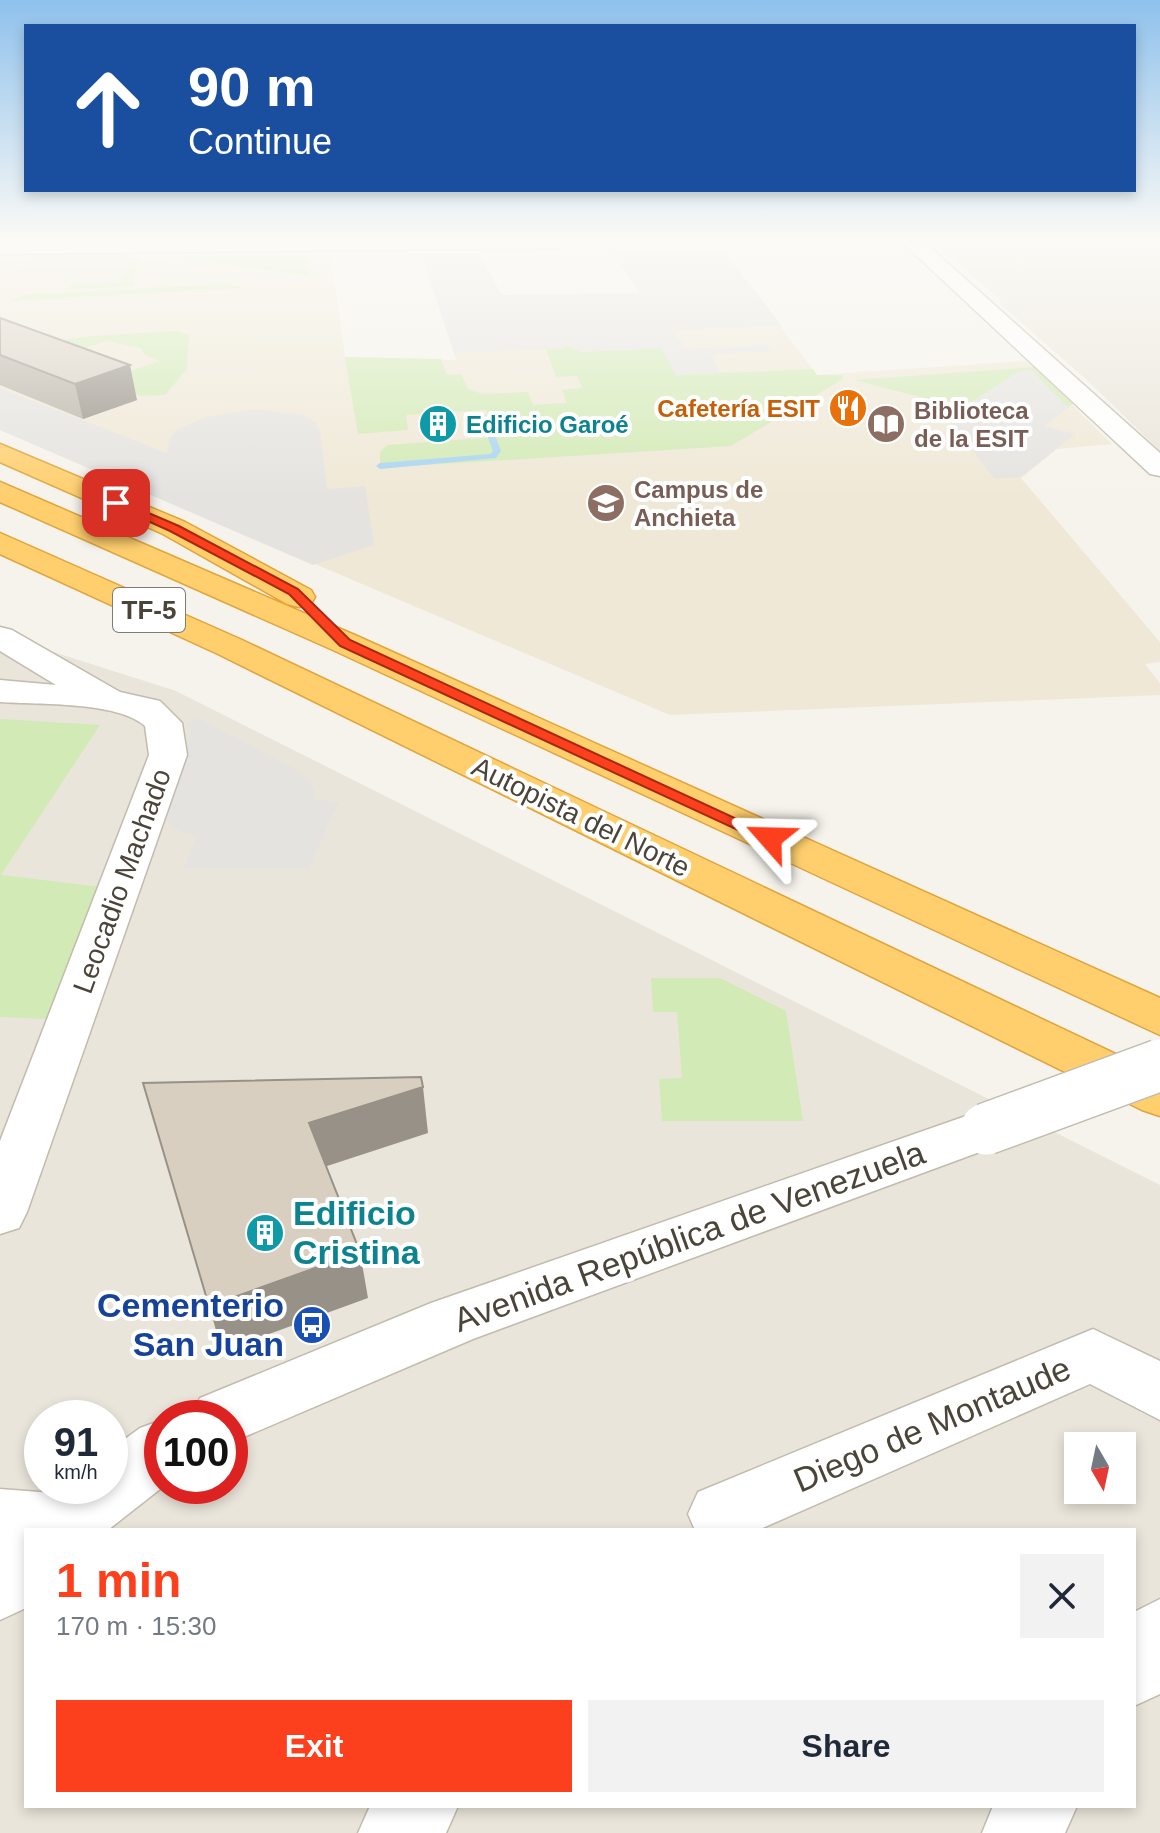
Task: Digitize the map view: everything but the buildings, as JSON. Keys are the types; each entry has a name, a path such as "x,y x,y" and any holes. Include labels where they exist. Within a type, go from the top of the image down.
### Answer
{"highway":[{"path":"0,452 174,528 294,591 345,643"},
{"name":"Autopista del Norte","path":"0,491 345,643 1160,1018"},
{"name":"Autopista del Norte","path":"0,542 259,661 1160,1097"},
{"path":"0,568 12,573 67,573"}],"street":[{"path":"1008,328 1160,468"},
{"name":"Leocadio Machado","path":"0,637 108,700 147,709 163,723 168,755 0,1212"},
{"path":"0,691 108,700"},
{"name":"Avenida República de Venezuela","path":"248,1407 452,1321 1160,1065"},
{"name":"Diego de Montaude","path":"713,1522 1093,1355 1160,1392"},
{"path":"45,1528 144,1461"},
{"path":"0,1586 24,1551"},
{"path":"1136,1668 1160,1634"},
{"path":"394,1833 420,1808"},
{"path":"1020,1833 1038,1808"}],"shaded area":[{"name":"Campus de Anchieta","path":"0,328 341,328 345,357 456,360 445,328 781,328 817,375 1027,361 1112,444 1057,449 1021,478 1160,642 1160,662 1145,664 1160,683 1160,695 670,715 0,430"},
{"path":"446,328 736,328 675,331 685,349 767,345 772,351 711,354 720,373 676,375 661,348 581,352 565,344 566,348 455,353"},
{"path":"1027,328 1160,328 1160,451"},
{"path":"1031,370 1068,407 1073,404 1044,426 1075,434 1021,477 995,479 951,423 964,414 963,408 1018,372"},
{"path":"0,388 167,453 169,440 175,431 206,417 257,409 302,415 315,422 320,430 327,489 365,486 374,545 313,565 0,430"},
{"path":"0,635 176,691 1160,1185 1160,1833 0,1833"},
{"path":"198,718 295,769 309,780 314,789 314,799 339,802 309,868 184,868 196,837 171,828 166,819 191,730 185,724"}],"green space":[{"path":"177,331 189,335 187,369 165,395 140,396 107,383 108,379 159,361 144,354 141,348 106,341 53,359 18,346 92,336"},
{"path":"564,344 581,352 662,348 676,375 813,369 817,375 842,375 843,379 731,446 380,468 380,452 387,445 495,437 486,410 406,415 408,430 358,434 345,357 441,359 447,375 461,374 468,389 483,394 528,392 533,405 567,403 562,390 582,388 577,376 556,377 546,349 565,348"},
{"path":"1034,367 1073,404 1068,407 1018,372 963,408 854,380"},
{"path":"0,719 100,725 1,875 102,887 47,1019 0,1017"},
{"path":"651,978 720,978 786,1011 803,1121 662,1121 659,1079 682,1078 677,1012 653,1012"}],"waterway":[{"path":"380,466 493,456 497,451 484,417"}],"place":[{"name":"Cafetería ESIT","path":"848,408"},
{"name":"Edificio Garoé","path":"438,424"},
{"name":"Biblioteca de la ESIT","path":"886,424"},
{"name":"Campus de Anchieta","path":"606,503"},
{"name":"Edificio Cristina","path":"265,1233"},
{"name":"Cementerio San Juan","path":"312,1325"}],"route":[{"path":"116,503 174,528 294,591 345,643 770,838"}]}
